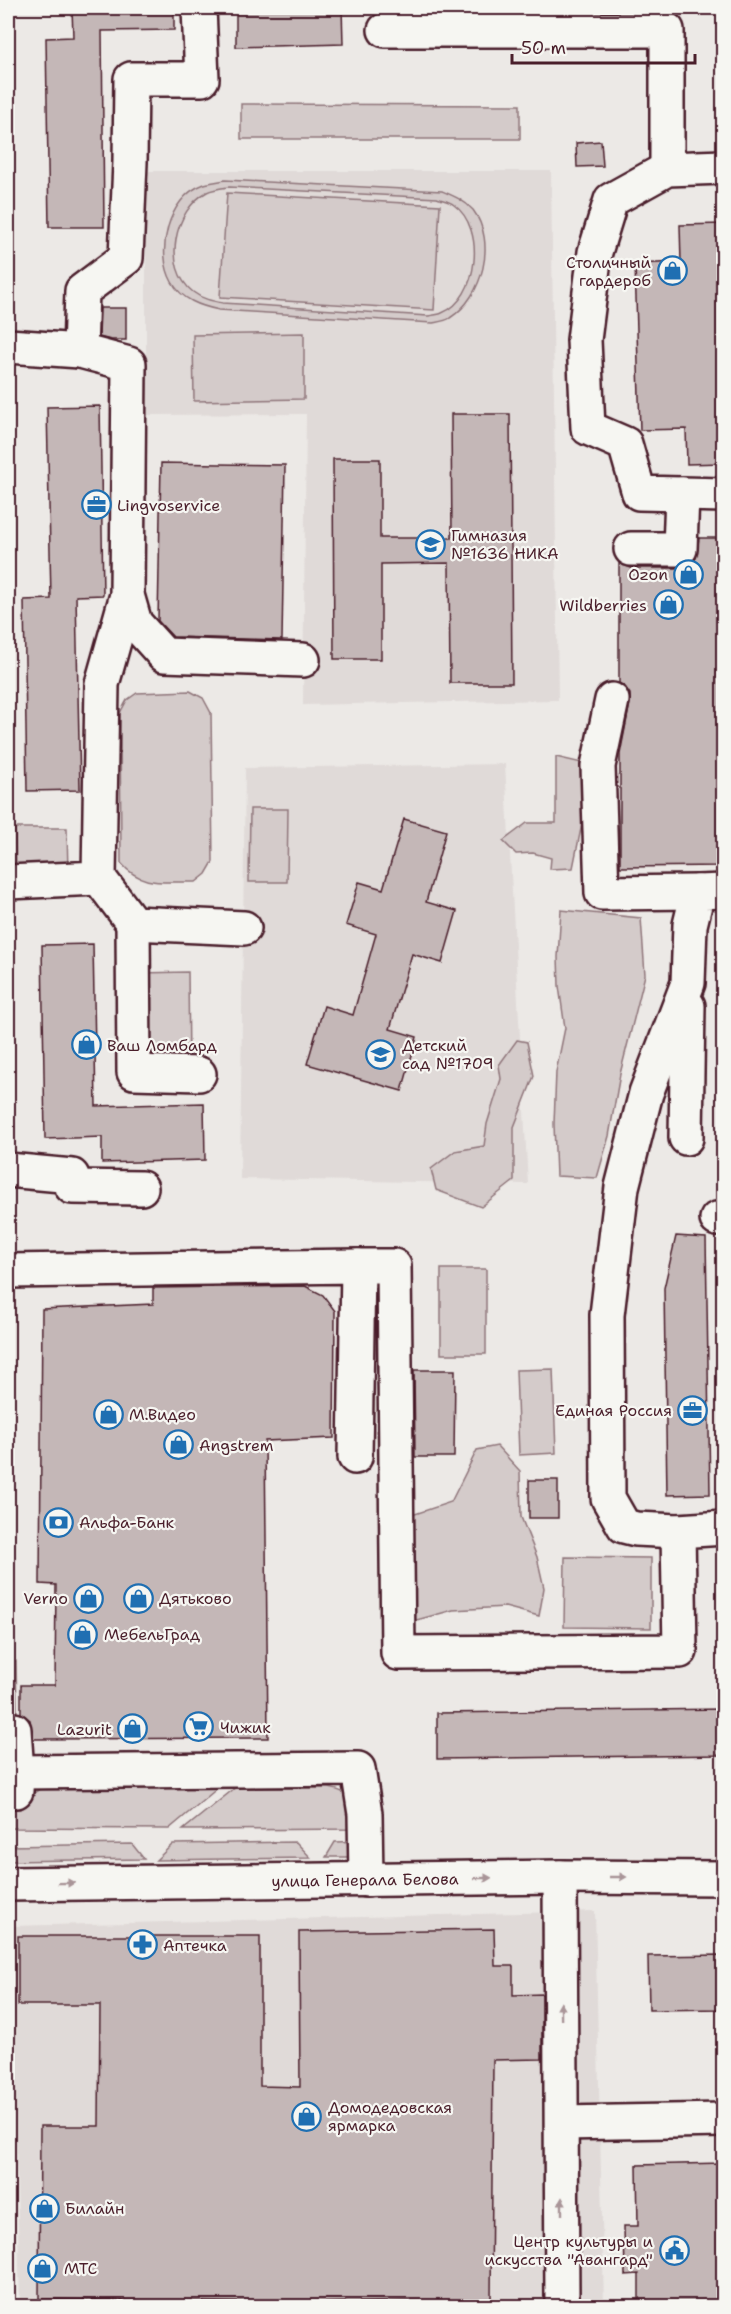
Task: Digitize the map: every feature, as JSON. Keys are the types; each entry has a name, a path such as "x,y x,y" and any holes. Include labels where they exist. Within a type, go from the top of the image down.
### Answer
{"street":[{"path":"80,351 81,291 126,258 131,79 202,79 199,8"},
{"path":"385,30 667,30 667,169"},
{"path":"723,167 667,169 611,200 595,252 584,340 588,428 625,444 639,493 723,495"},
{"path":"8,346 80,351 129,364 127,595 102,684 99,878 133,923 134,1072 199,1074"},
{"path":"631,549 680,549 682,494"},
{"path":"127,595 135,623 164,655 303,660"},
{"path":"612,700 598,766 602,892 711,891"},
{"path":"8,882 99,878"},
{"path":"686,1138 690,926 711,891"},
{"path":"133,923 244,928"},
{"path":"688,983 646,1093 622,1186 607,1315 608,1498 624,1526 636,1529 678,1531 723,1528"},
{"path":"8,1170 72,1176 72,1187 141,1188"},
{"path":"355,1457 358,1266"},
{"path":"8,1271 394,1266 398,1653 680,1651 678,1531"},
{"path":"14,1730 12,1782 358,1769 365,1814 366,1880"},
{"path":"560,1877 562,2307"},
{"name":"улица Генерала Белова","path":"8,1884 560,1877 723,1878"},
{"path":"562,2123 723,2120"}],"shaded area":[{"path":"241,104 520,105 520,139 241,139"},
{"name":"Гимназия №1636 НИКА","path":"146,171 551,171 558,700 303,705 306,414 146,415"},
{"path":"225,180 442,191 466,204 473,210 480,223 485,253 478,283 471,297 461,309 448,319 433,323 219,310 198,304 186,298 176,288 167,270 165,242 168,227 173,213 190,192 202,185","holes":["229,187 437,198 452,204 464,216 471,229 474,245 474,262 464,293 454,305 439,314 428,316 223,303 204,298 193,292 183,281 177,268 176,239 180,225 196,200 212,190"]},
{"path":"227,193 440,205 434,310 220,297"},
{"path":"304,333 304,399 194,401 193,335"},
{"path":"190,691 203,698 211,713 213,862 206,874 196,882 155,882 137,876 121,863 120,713 127,700 137,693"},
{"path":"556,757 582,763 588,794 573,868 550,869 551,858 533,853 516,854 503,841 527,823 556,823"},
{"name":"Детский сад №1709","path":"505,764 528,1184 240,1179 245,768"},
{"path":"250,809 288,809 287,882 249,882"},
{"path":"15,828 67,828 68,875 16,875"},
{"path":"561,910 641,918 645,975 620,1074 609,1136 597,1178 556,1176 554,1124 556,1072 565,1028 559,986 558,957"},
{"path":"188,972 189,1065 141,1066 139,973"},
{"path":"517,1040 527,1042 534,1076 514,1127 514,1181 481,1207 436,1190 431,1169 455,1151 484,1146 487,1124 501,1079 499,1065"},
{"path":"441,1269 486,1269 486,1354 441,1354"},
{"path":"553,1369 556,1453 519,1455 516,1370"},
{"path":"497,1446 520,1471 521,1517 537,1557 544,1588 539,1616 505,1607 453,1610 413,1621 412,1515 451,1502 477,1450"},
{"path":"565,1557 651,1558 651,1628 564,1627"},
{"path":"8,1661 16,1661 17,1711 8,1712"},
{"path":"219,1787 169,1829 8,1828 8,1803 19,1803 40,1789"},
{"path":"235,1788 329,1788 338,1790 353,1801 361,1829 183,1830"},
{"path":"364,1841 352,1857 326,1857 335,1842"},
{"path":"296,1842 311,1858 156,1860 173,1844"},
{"path":"132,1844 144,1859 8,1861 8,1846"},
{"name":"Домодедовская ярмарка","path":"595,1911 604,2306 20,2306 11,1926"}],"building":[{"path":"72,8 174,8 174,30 102,31 104,227 49,227 46,38 73,37"},
{"path":"236,8 342,8 343,44 236,47"},
{"path":"601,141 603,166 577,167 576,143"},
{"path":"723,224 723,463 687,464 686,429 640,430 635,264 681,262 680,225"},
{"path":"100,308 126,308 126,340 99,337"},
{"path":"100,406 103,595 76,596 80,790 27,791 24,600 51,599 47,407"},
{"path":"451,414 510,414 512,683 450,683 449,563 381,564 381,659 334,659 333,459 380,459 380,538 452,538"},
{"path":"161,463 285,465 282,640 173,637 158,621"},
{"path":"699,538 723,538 723,866 620,867 620,754 630,694 619,683 619,563 631,568 689,566 696,558"},
{"path":"404,819 446,831 426,902 457,911 442,963 412,954 390,1029 417,1037 402,1091 307,1064 324,1006 353,1015 376,934 346,925 359,882 383,889"},
{"path":"93,944 96,1106 204,1103 205,1160 102,1163 102,1137 45,1139 42,945"},
{"path":"676,1236 706,1238 710,1494 667,1495 664,1288"},
{"path":"305,1286 323,1295 335,1311 334,1438 265,1441 268,1738 33,1739 30,1720 21,1713 21,1685 55,1685 56,1585 40,1584 42,1309 153,1304 153,1288"},
{"path":"414,1370 455,1370 454,1457 415,1457"},
{"path":"529,1480 558,1480 558,1518 529,1518"},
{"path":"723,1709 723,1755 437,1759 437,1713"},
{"name":"Домодедовская ярмарка","path":"494,1929 495,1966 513,1966 513,1995 542,1994 542,2059 493,2060 491,2300 294,2303 39,2299 40,2126 99,2126 100,2005 18,2005 18,1936 260,1936 260,2086 300,2087 299,1932"},
{"path":"723,1955 723,2009 649,2010 648,1956"},
{"name":"Центр культуры и искусства \"Авангард\"","path":"723,2163 723,2307 639,2307 639,2274 625,2275 624,2226 638,2226 637,2165"}],"place":[{"name":"Столичный гардероб","path":"672,271"},
{"name":"Lingvoservice","path":"96,505"},
{"name":"Гимназия №1636 НИКА","path":"430,544"},
{"name":"Ozon","path":"689,574"},
{"name":"Wildberries","path":"668,605"},
{"name":"Ваш Ломбард","path":"86,1045"},
{"name":"Детский сад №1709","path":"381,1054"},
{"name":"Единая Россия","path":"693,1410"},
{"name":"М.Видео","path":"108,1414"},
{"name":"Angstrem","path":"178,1445"},
{"name":"Альфа-Банк","path":"58,1522"},
{"name":"Verno","path":"89,1598"},
{"name":"Дятьково","path":"138,1598"},
{"name":"МебельГрад","path":"83,1634"},
{"name":"Чижик","path":"199,1727"},
{"name":"Lazurit","path":"133,1729"},
{"name":"Аптечка","path":"142,1945"},
{"name":"Домодедовская ярмарка","path":"307,2116"},
{"name":"Билайн","path":"44,2208"},
{"name":"Центр культуры и искусства \"Авангард\"","path":"674,2250"},
{"name":"МТС","path":"43,2268"}]}
